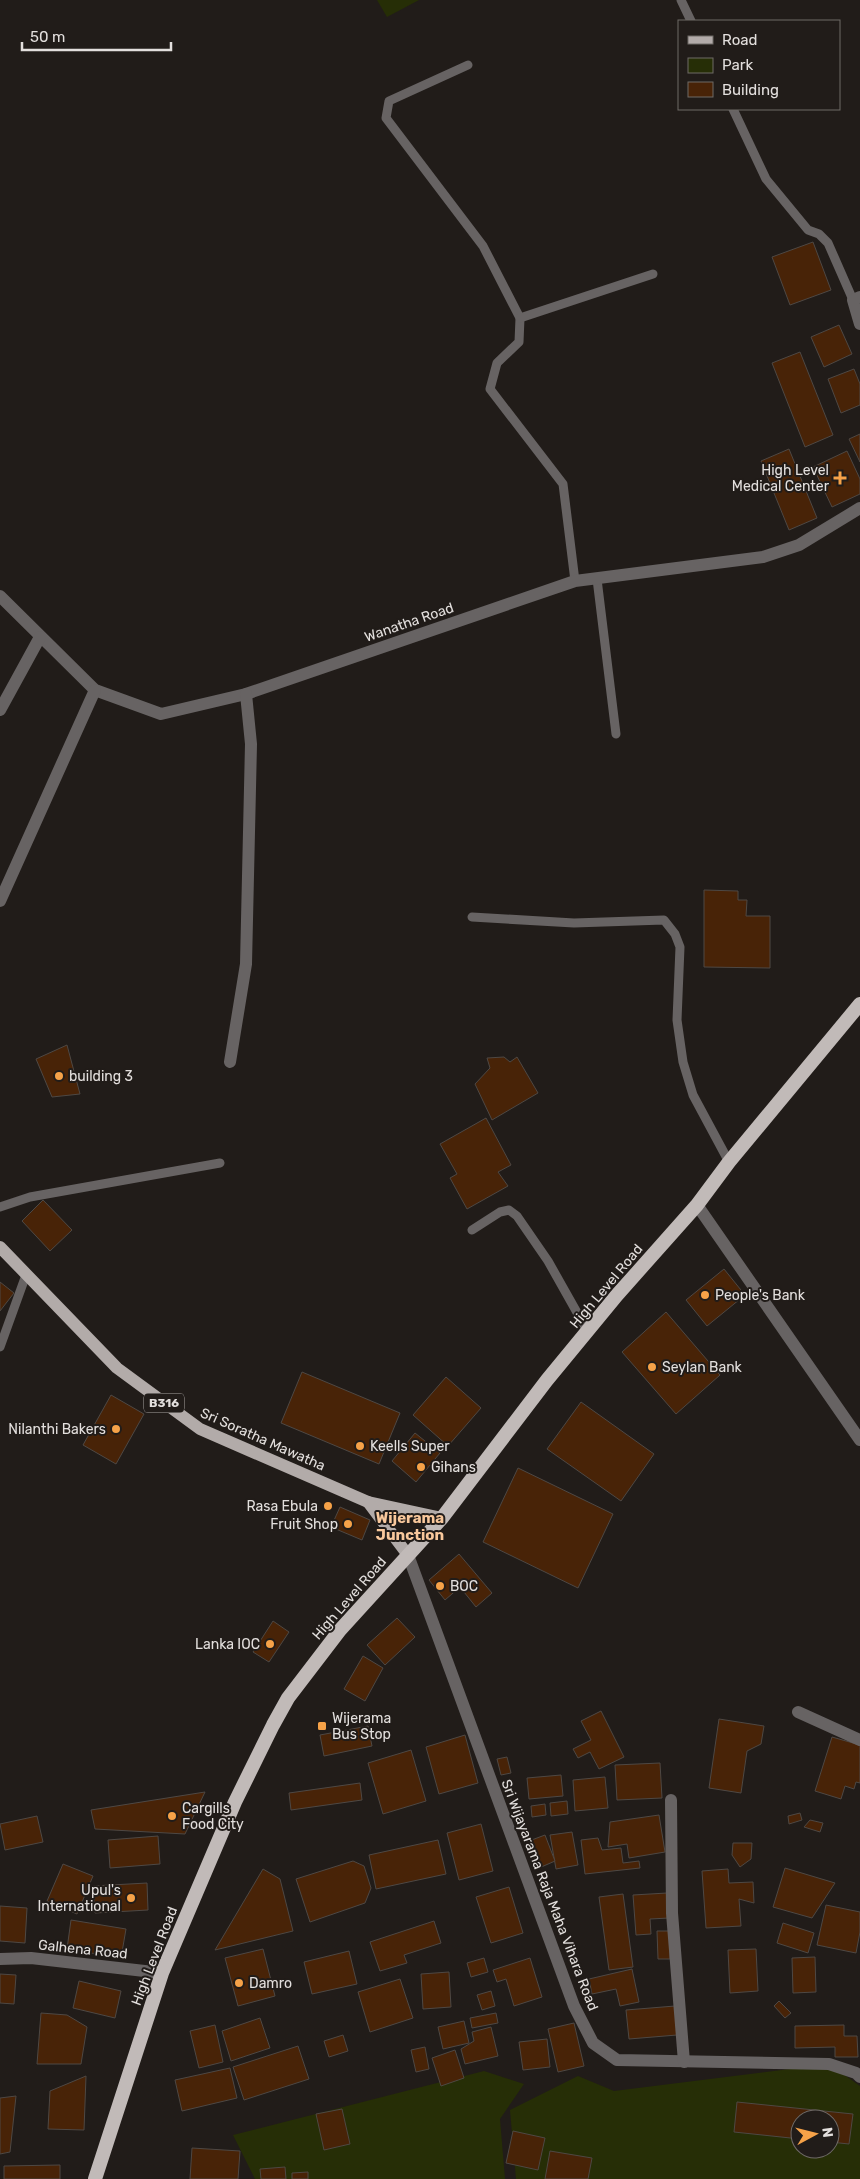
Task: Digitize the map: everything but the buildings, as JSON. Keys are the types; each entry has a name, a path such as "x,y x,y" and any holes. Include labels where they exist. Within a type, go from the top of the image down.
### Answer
{"highway":[{"name":"High Level Road","path":"95,2179 162,1973 235,1802 276,1718 288,1698 340,1630 442,1518 547,1380 617,1295 697,1206 729,1162 860,1004"}],"main road":[{"name":"Sri Soratha Mawatha","path":"0,1247 117,1368 200,1429 368,1502 442,1518"},
{"name":"Sri Soratha Mawatha","path":"368,1502 408,1555"}],"street":[{"path":"856,298 860,324"},
{"name":"Wanatha Road","path":"0,596 94,690 161,714 246,694 575,581 763,557 798,545 860,508"},
{"path":"0,710 40,636"},
{"path":"0,901 94,690"},
{"path":"230,1062 246,964 251,744 246,694"},
{"path":"697,1206 860,1440"},
{"name":"Sri Wijayarama Raja Maha Vihara Road","path":"408,1555 574,2006 594,2043 617,2060 829,2064 856,2073 860,2077"},
{"path":"798,1712 860,1740"},
{"path":"671,1800 672,1913 684,2062"},
{"name":"Galhena Road","path":"0,1959 31,1958 162,1973"}],"lane":[{"path":"681,0 691,20"},
{"path":"468,65 390,101 386,118 483,246 520,318 519,342 497,363 490,388 564,484 575,581"},
{"path":"732,110 766,179 808,230 819,234 828,243 856,298"},
{"path":"520,318 653,274"},
{"path":"597,579 616,734"},
{"path":"472,917 574,923 664,920 675,934 680,947 677,1020 683,1062 693,1095 729,1162"},
{"path":"0,1207 30,1197 220,1163"},
{"path":"472,1230 500,1212 509,1210 517,1216 548,1261 588,1332"},
{"path":"0,1347 26,1275"}],"green space":[{"path":"377,0 419,0 387,17"},
{"path":"829,2064 860,2086 860,2179 516,2179 510,2110 578,2076 614,2091"},
{"path":"484,2071 524,2084 500,2119 505,2179 255,2179 233,2135"}],"place":[{"name":"High Level Medical Center","path":"840,478"},
{"name":"building 3","path":"59,1076"},
{"name":"People's Bank","path":"705,1295"},
{"name":"Seylan Bank","path":"652,1367"},
{"name":"Nilanthi Bakers","path":"116,1429"},
{"name":"Keells Super","path":"360,1446"},
{"name":"Gihans","path":"421,1467"},
{"name":"Rasa Ebula","path":"328,1506"},
{"name":"Fruit Shop","path":"348,1524"},
{"name":"BOC","path":"440,1586"},
{"name":"Lanka IOC","path":"270,1644"},
{"name":"Wijerama Bus Stop","path":"322,1726"},
{"name":"Cargills Food City","path":"172,1816"},
{"name":"Upul's International","path":"131,1898"},
{"name":"Damro","path":"239,1983"}],"district":[{"name":"Wijerama Junction","path":"410,1526"}]}
